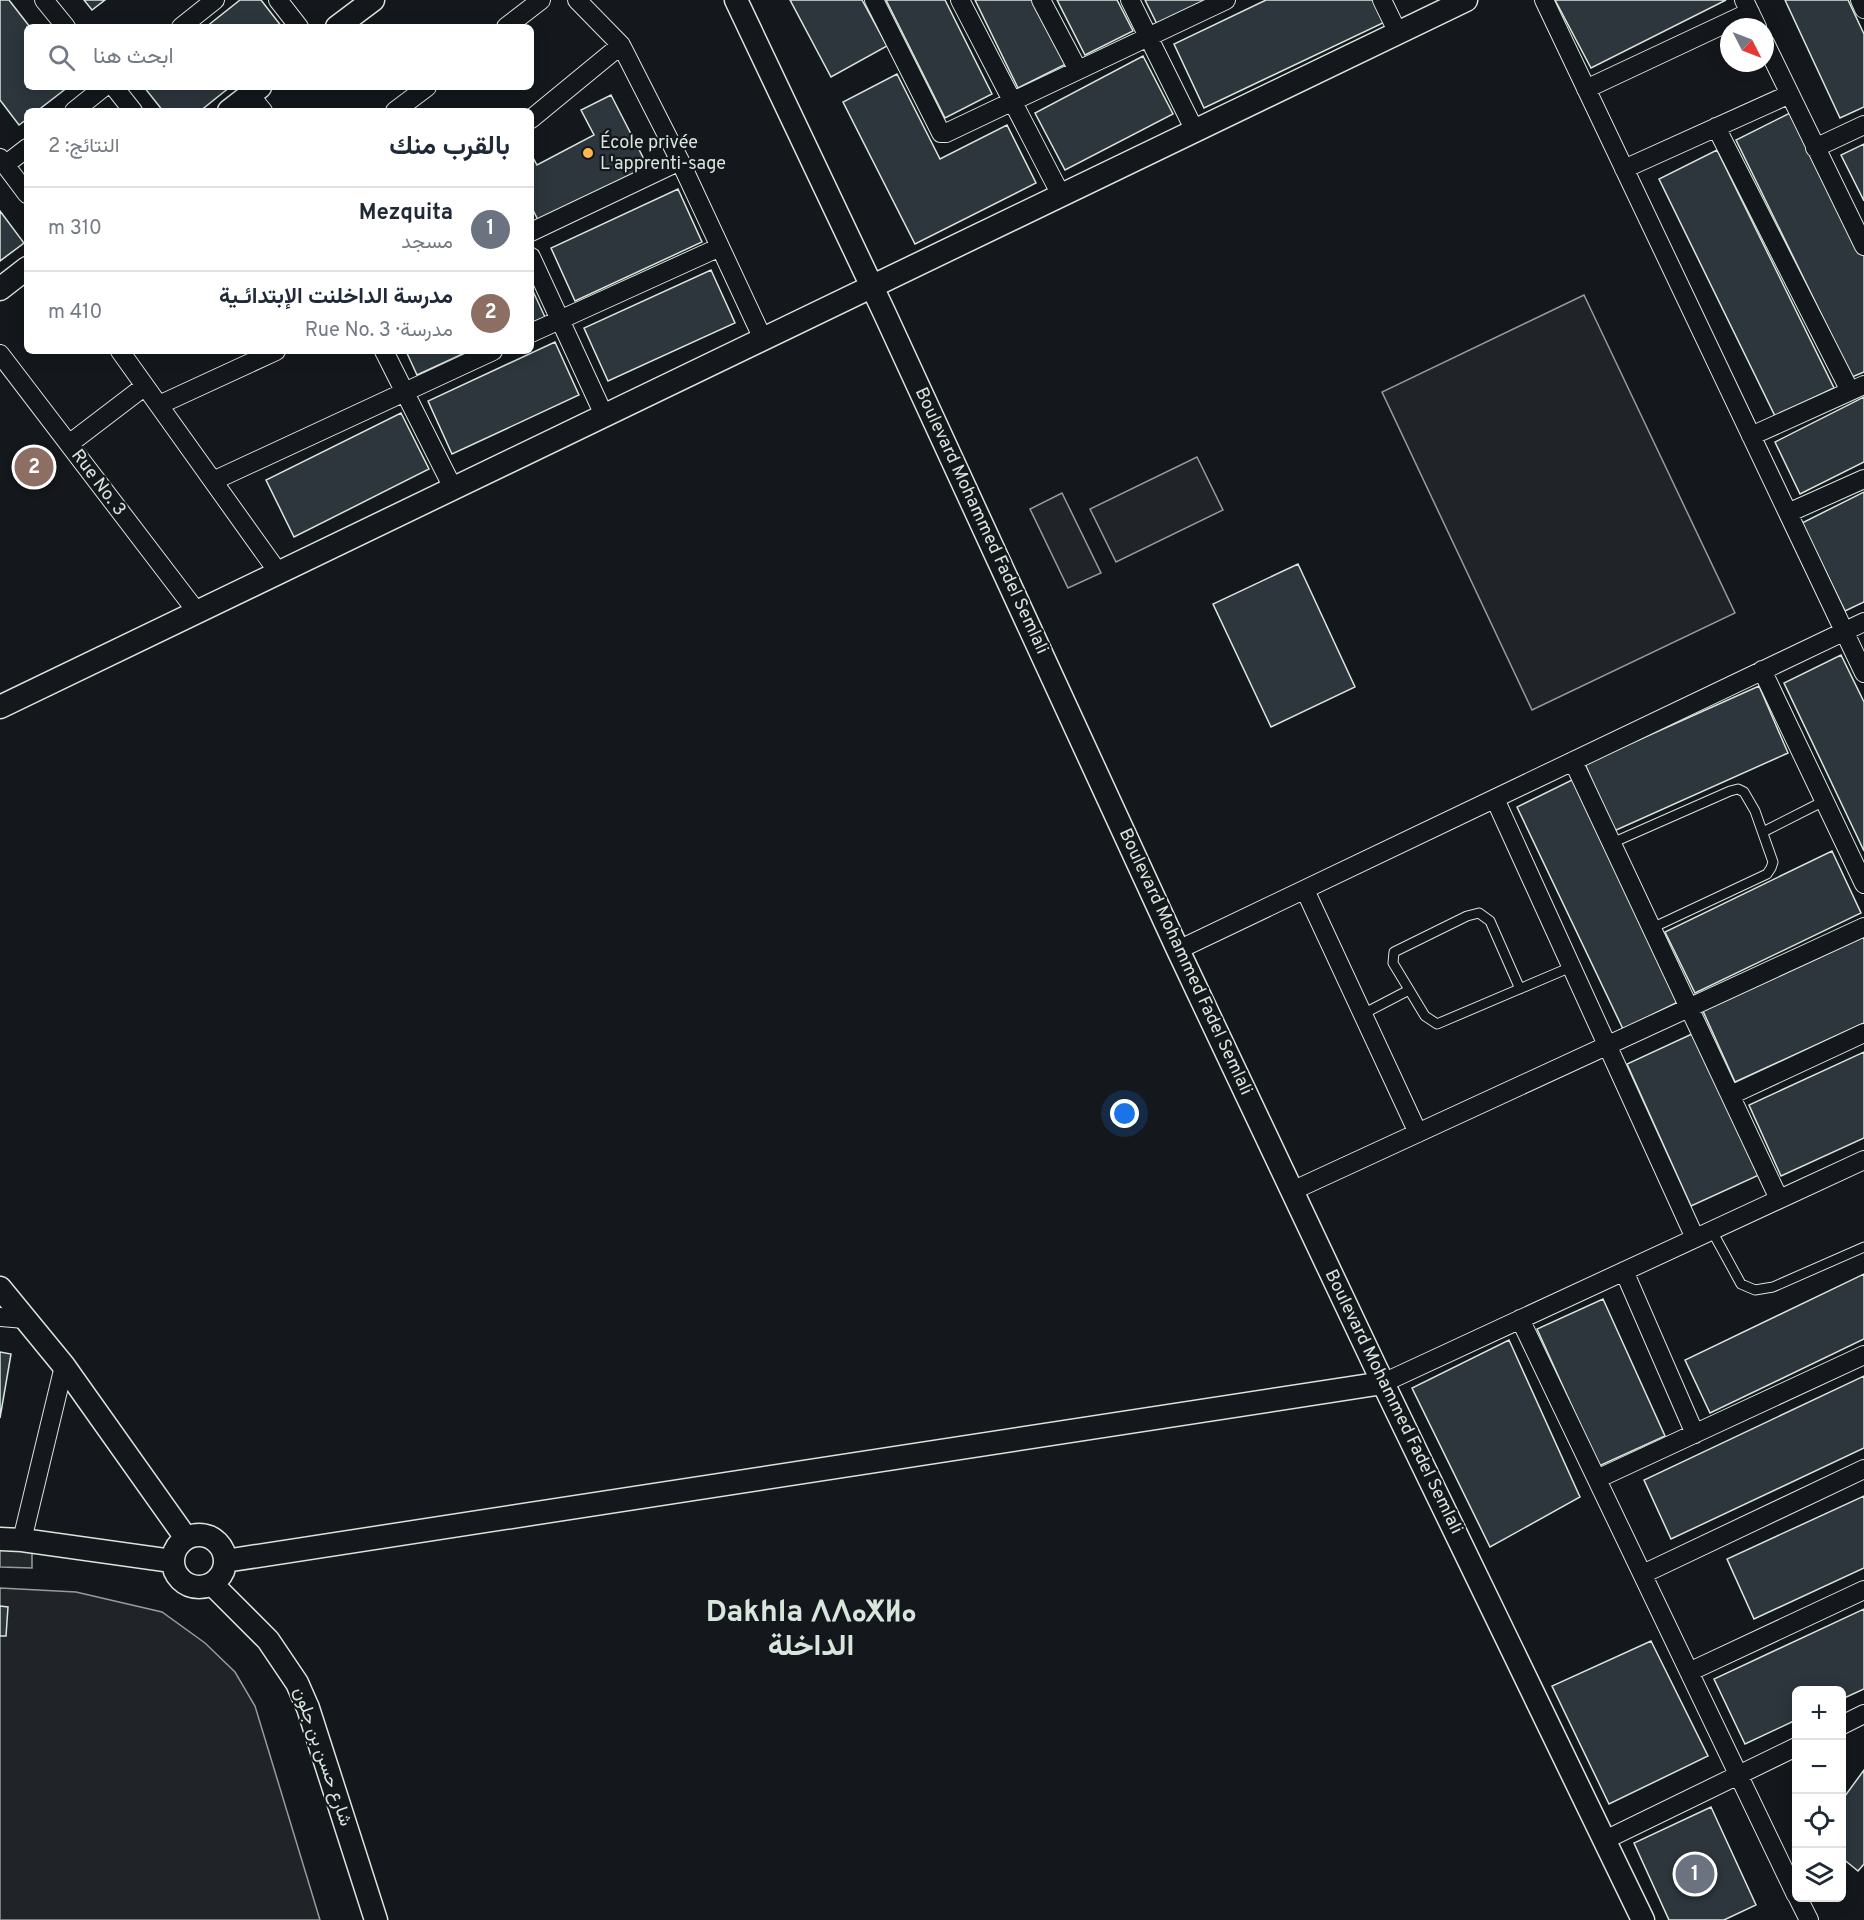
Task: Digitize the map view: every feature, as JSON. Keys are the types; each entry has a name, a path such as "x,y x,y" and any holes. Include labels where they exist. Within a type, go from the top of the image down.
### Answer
{"street":[{"path":"44,0 64,24"},
{"path":"185,24 215,0"},
{"path":"278,0 297,24"},
{"path":"342,24 373,0"},
{"path":"510,24 542,0"},
{"path":"578,0 621,45 680,161 763,339"},
{"name":"Boulevard Mohammed Fadel Semlali","path":"736,0 1178,950 1383,1383 1643,1920"},
{"path":"874,0 941,133 946,133 1226,0"},
{"path":"960,0 1061,195"},
{"path":"1041,0 1078,70"},
{"path":"1130,0 1195,131"},
{"path":"1382,0 1398,33"},
{"path":"0,707 1466,0"},
{"path":"1544,0 1864,673"},
{"path":"1860,0 1864,8"},
{"path":"1586,89 1750,13"},
{"path":"534,117 621,45"},
{"path":"1774,61 1864,246"},
{"path":"78,108 101,90"},
{"path":"116,90 131,108"},
{"path":"399,108 423,90"},
{"path":"1624,169 1790,94"},
{"path":"236,108 258,98"},
{"path":"1815,148 1864,125"},
{"path":"1716,128 1857,388 1751,436"},
{"path":"24,150 3,161 24,190"},
{"path":"534,231 680,161"},
{"path":"534,332 720,247"},
{"path":"534,264 604,415"},
{"path":"0,289 24,270"},
{"name":"Rue No. 3","path":"0,354 197,612"},
{"path":"122,354 278,572"},
{"path":"226,374 250,354"},
{"path":"159,405 269,354"},
{"path":"386,354 453,488"},
{"path":"213,482 487,354"},
{"path":"69,444 145,386"},
{"path":"1788,513 1864,479"},
{"path":"1178,950 1864,622"},
{"path":"1762,670 1864,884"},
{"path":"1573,761 1779,1199"},
{"path":"1495,798 1607,1045 1703,1234"},
{"path":"1305,890 1418,1133"},
{"path":"1292,1191 1864,927"},
{"path":"1731,1095 1864,1033"},
{"path":"225,1562 1383,1383 1864,1160"},
{"path":"1624,1272 1695,1434"},
{"path":"0,1288 64,1366 186,1538"},
{"path":"0,1317 25,1319"},
{"path":"1520,1320 1792,1886"},
{"path":"1597,1479 1864,1355"},
{"path":"64,1366 11,1540 172,1561"},
{"path":"1643,1574 1864,1469"},
{"path":"204,1535 212,1538 224,1552 224,1570 212,1584 194,1587 185,1584 174,1570 172,1561 174,1552 186,1538 204,1535"},
{"name":"شارع حسن بن جلون","path":"212,1584 268,1640 297,1683 308,1708 376,1920"},
{"path":"1689,1671 1864,1590"},
{"path":"1846,1723 1864,1714"},
{"path":"1603,1841 1792,1749"},
{"path":"1800,1902 1809,1920"}],"lane":[{"path":"1612,843 1738,789 1744,792 1755,811 1773,862 1772,868 1767,873 1652,928"},
{"path":"1763,832 1824,801"},
{"path":"1520,989 1490,921 1479,913 1467,916 1394,952 1393,963 1409,990 1425,1016 1437,1024 1520,989 1571,967"},
{"path":"1363,1014 1409,990"},
{"path":"1703,1234 1741,1284 1755,1290 1773,1287 1864,1247"}],"shaded area":[{"path":"1584,295 1735,613 1532,710 1382,392"},
{"path":"1197,457 1223,510 1116,562 1090,509"},
{"path":"1062,493 1101,573 1068,588 1030,509"},
{"path":"0,1550 32,1551 32,1568 0,1567"},
{"path":"0,1588 76,1592 162,1612 205,1643 235,1672 255,1706 320,1920 0,1920"}],"building":[{"path":"0,0 9,0 28,24 24,24 24,90 64,90 41,108 24,108 24,121 19,125 0,100"},
{"path":"84,0 105,0 92,10"},
{"path":"240,0 261,0 280,24 210,24"},
{"path":"790,0 862,0 887,46 831,77"},
{"path":"886,0 945,0 992,94 945,118"},
{"path":"975,0 1034,0 1066,64 1018,88"},
{"path":"1057,0 1117,0 1133,31 1085,55"},
{"path":"1145,0 1212,0 1158,26"},
{"path":"1266,0 1374,0 1385,22 1204,108 1174,44"},
{"path":"1555,0 1726,0 1591,68"},
{"path":"1785,0 1848,0 1864,34 1864,107 1840,118"},
{"path":"1143,56 1173,114 1065,170 1035,113"},
{"path":"897,74 940,159 1007,125 1036,183 915,244 843,102"},
{"path":"146,90 226,90 204,108 161,108"},
{"path":"611,95 650,171 541,226 534,212 534,160 537,165 594,135 581,110"},
{"path":"1794,111 1864,254 1864,372 1852,377 1736,140"},
{"path":"1864,144 1864,201 1841,155"},
{"path":"1717,150 1834,388 1775,416 1659,179"},
{"path":"678,189 702,242 575,301 551,248"},
{"path":"0,211 24,243 0,261"},
{"path":"711,270 735,323 608,381 584,328"},
{"path":"534,293 545,317 534,322"},
{"path":"555,342 579,395 452,454 428,401 529,354 534,354 534,352"},
{"path":"407,354 462,354 417,375"},
{"path":"1864,397 1864,462 1800,494 1775,442"},
{"path":"401,413 429,469 294,537 266,480"},
{"path":"1864,492 1864,602 1845,611 1802,523"},
{"path":"1298,564 1355,687 1271,727 1213,604"},
{"path":"1841,655 1864,702 1864,851 1784,683"},
{"path":"1759,686 1788,753 1614,831 1585,764"},
{"path":"1574,779 1680,1001 1623,1029 1517,807"},
{"path":"1832,851 1861,913 1695,993 1665,932"},
{"path":"1864,937 1864,1023 1735,1082 1703,1011"},
{"path":"1694,1033 1759,1175 1691,1206 1627,1064"},
{"path":"1864,1052 1864,1138 1781,1176 1749,1105"},
{"path":"1864,1274 1864,1339 1710,1413 1685,1360"},
{"path":"1603,1299 1665,1436 1599,1466 1537,1329"},
{"path":"1509,1340 1580,1497 1490,1547 1412,1388"},
{"path":"0,1352 11,1354 0,1418"},
{"path":"1864,1376 1864,1448 1671,1539 1644,1480"},
{"path":"1864,1496 1864,1568 1754,1619 1727,1559"},
{"path":"0,1606 8,1607 6,1636 0,1636"},
{"path":"1864,1609 1864,1689 1846,1697 1846,1686 1792,1686 1792,1722 1745,1744 1714,1679"},
{"path":"1651,1641 1708,1756 1609,1804 1552,1686"},
{"path":"1864,1770 1864,1864 1858,1871 1846,1861 1846,1795"},
{"path":"1711,1807 1756,1905 1724,1920 1669,1920 1634,1843"}],"place":[{"name":"École privée L'apprenti-sage","path":"588,153"},
{"name":"مدرسة الداخلنت الإبتدائـية","path":"34,467"},
{"name":"Mezquita","path":"1695,1874"}],"district":[{"name":"Dakhla ⴷⴷⴰⵅⵍⴰ الداخلة","path":"811,1630"}]}
